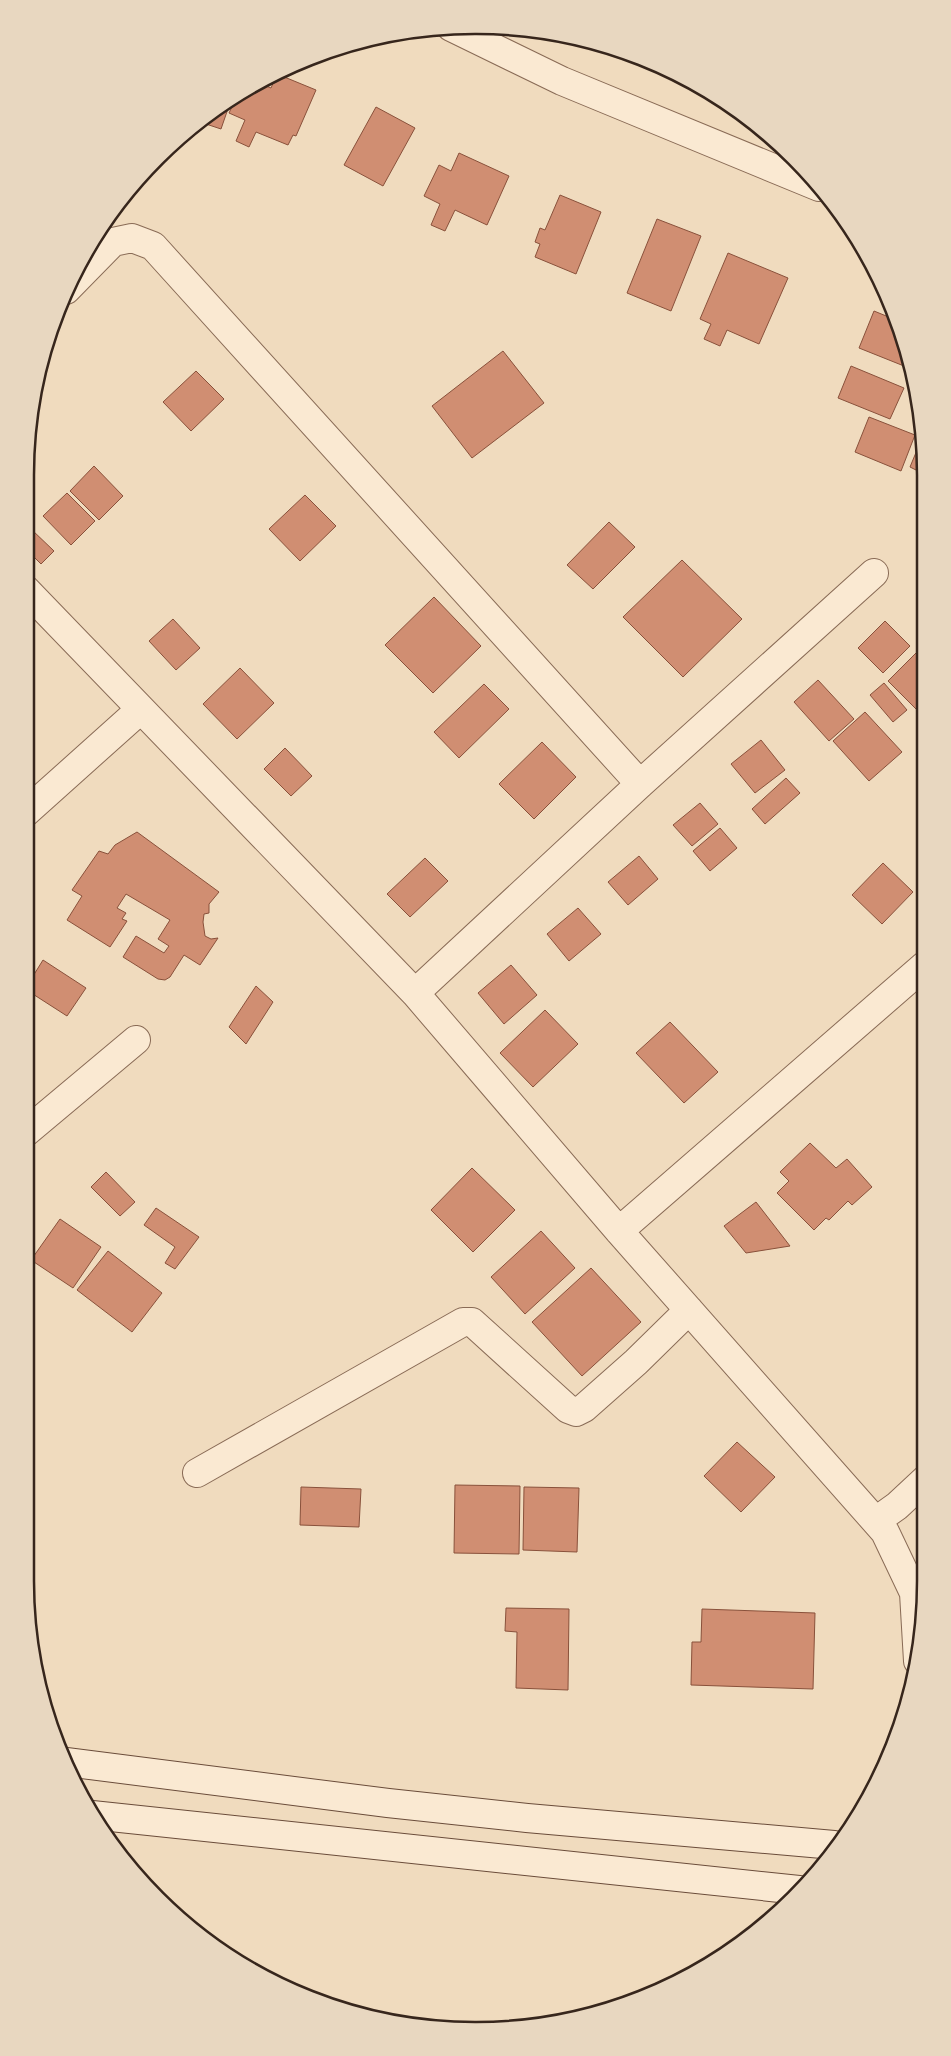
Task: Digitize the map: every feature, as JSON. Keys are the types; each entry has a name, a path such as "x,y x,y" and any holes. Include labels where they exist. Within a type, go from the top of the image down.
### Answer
{"street":[{"path":"464,34 562,80 806,181"},
{"path":"83,272 113,242 132,238 153,246 640,784"},
{"path":"415,993 640,784 874,573"},
{"path":"34,599 415,993 619,1231 886,1532 914,1593 915,1616"},
{"path":"34,805 140,710"},
{"path":"619,1231 917,972"},
{"path":"34,1125 136,1040"},
{"path":"197,1473 463,1322 472,1322 568,1409 576,1412 584,1408 636,1362 689,1310"},
{"path":"876,1521 897,1506 917,1487"},
{"path":"73,1763 388,1803 527,1818 829,1845"},
{"path":"102,1816 792,1889"}],"building":[{"path":"284,77 316,90 296,136 293,135 288,145 256,132 249,147 236,141 245,120 229,113 232,107 267,86 271,88 273,83"},
{"path":"376,107 415,128 383,186 344,165"},
{"path":"228,110 221,129 208,125"},
{"path":"459,153 509,176 487,225 455,210 445,231 431,225 440,204 424,196 439,165 451,171"},
{"path":"560,195 601,212 576,274 535,257 540,244 535,242 540,228 545,230"},
{"path":"657,219 701,236 671,311 627,293"},
{"path":"728,253 788,278 759,344 727,330 720,346 704,339 711,324 700,319"},
{"path":"874,311 888,317 903,366 859,348"},
{"path":"503,351 544,403 472,458 432,406"},
{"path":"851,366 904,388 890,419 838,398"},
{"path":"196,371 224,399 191,431 163,402"},
{"path":"869,417 915,435 901,471 855,452"},
{"path":"916,452 917,470 910,467"},
{"path":"94,466 123,496 99,520 70,491"},
{"path":"67,493 95,521 71,545 43,516"},
{"path":"305,495 336,526 300,561 269,529"},
{"path":"609,522 635,547 593,589 567,565"},
{"path":"34,532 54,551 41,564 34,557"},
{"path":"682,560 742,619 683,677 623,617"},
{"path":"434,597 481,646 433,693 385,645"},
{"path":"173,619 200,648 176,670 149,641"},
{"path":"885,621 910,646 883,673 858,648"},
{"path":"917,652 917,710 888,681"},
{"path":"240,668 274,703 237,739 203,704"},
{"path":"818,680 854,719 829,741 794,702"},
{"path":"884,683 907,710 893,722 870,695"},
{"path":"484,684 509,709 459,758 434,732"},
{"path":"865,712 902,752 869,781 833,741"},
{"path":"761,740 785,770 755,793 731,764"},
{"path":"542,742 576,777 534,819 499,784"},
{"path":"285,748 312,776 291,796 264,769"},
{"path":"786,778 800,793 765,824 752,809"},
{"path":"700,803 718,824 692,846 673,825"},
{"path":"720,828 737,848 710,871 693,851"},
{"path":"137,832 219,892 209,904 209,913 204,914 203,922 205,936 211,939 218,938 200,965 184,955 170,977 165,980 158,979 123,957 136,936 164,953 169,946 158,939 170,920 126,894 117,908 126,913 122,919 127,921 110,947 67,920 82,896 72,890 99,851 108,854 115,845"},
{"path":"639,856 658,879 628,905 608,882"},
{"path":"425,858 448,881 410,917 387,894"},
{"path":"883,863 913,892 882,924 852,895"},
{"path":"578,908 601,934 569,961 547,934"},
{"path":"43,960 86,988 67,1016 34,995 34,974"},
{"path":"511,965 537,995 504,1024 478,993"},
{"path":"256,986 273,1002 246,1044 229,1027"},
{"path":"545,1010 578,1044 533,1087 500,1053"},
{"path":"670,1022 718,1072 684,1103 636,1053"},
{"path":"810,1143 836,1168 847,1159 872,1187 852,1205 848,1201 829,1220 826,1218 814,1230 777,1193 789,1181 780,1172"},
{"path":"472,1168 515,1210 473,1252 431,1210"},
{"path":"106,1172 135,1202 120,1216 91,1187"},
{"path":"756,1202 790,1246 746,1253 724,1226"},
{"path":"156,1208 199,1237 175,1269 165,1263 175,1247 144,1225"},
{"path":"60,1219 101,1247 73,1288 34,1262 34,1256"},
{"path":"541,1231 575,1268 525,1314 491,1277"},
{"path":"108,1251 162,1293 132,1332 77,1290"},
{"path":"591,1268 641,1322 582,1376 532,1322"},
{"path":"737,1442 775,1477 741,1512 704,1476"},
{"path":"455,1485 520,1486 519,1554 454,1553"},
{"path":"301,1487 361,1489 359,1527 300,1525"},
{"path":"524,1487 579,1488 577,1552 523,1550"},
{"path":"506,1608 569,1609 568,1690 516,1688 517,1632 505,1631"},
{"path":"702,1609 815,1613 813,1689 691,1685 692,1642 701,1642"}]}
